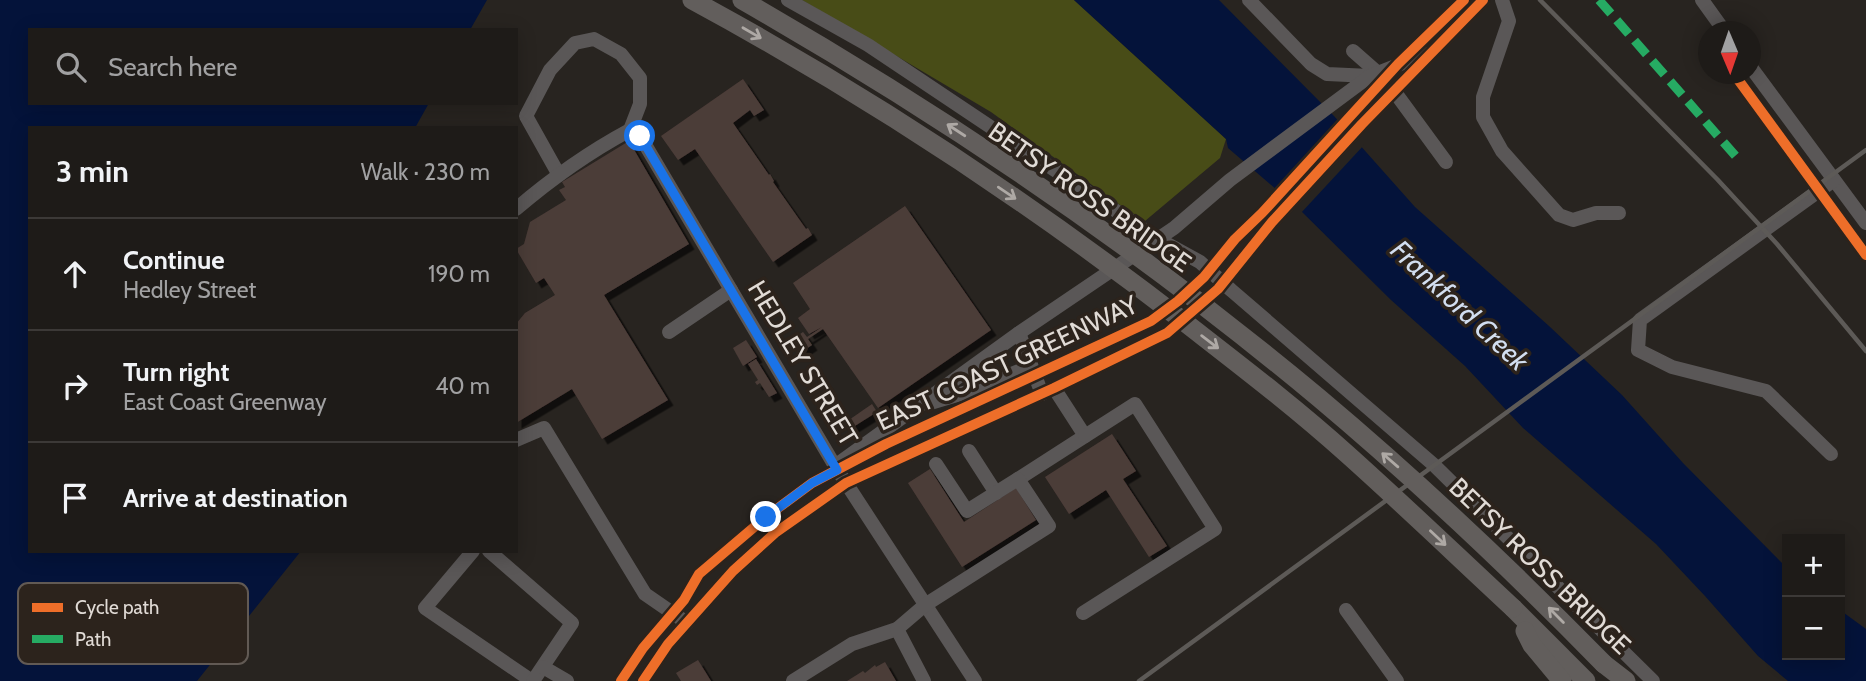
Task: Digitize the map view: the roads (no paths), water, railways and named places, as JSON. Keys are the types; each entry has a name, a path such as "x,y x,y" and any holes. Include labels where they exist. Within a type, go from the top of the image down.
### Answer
{"highway":[{"name":"BETSY ROSS BRIDGE","path":"692,0 899,121 1112,266 1232,358 1347,453 1513,608 1586,681"},
{"name":"BETSY ROSS BRIDGE","path":"742,0 954,128 1105,232 1195,299 1321,400 1428,494 1535,594 1620,681"},
{"path":"1513,608 1532,645 1562,681"},
{"path":"1604,664 1626,681"}],"street":[{"path":"788,0 868,45 1158,239 1200,262 1434,465 1653,681"},
{"path":"1249,0 1311,64 1327,74 1374,74"},
{"path":"643,681 668,644 733,571 775,533 846,482 1048,391 1167,333 1223,283 1272,222 1362,124 1483,0"},
{"path":"1502,0 1509,21 1483,97 1483,117 1492,135 1502,151 1559,215 1573,220 1596,213 1619,213"},
{"path":"1702,0 1717,21"},
{"path":"518,207 559,175 635,133 640,104 640,79 621,54 594,39 575,43 550,70 526,116 559,175"},
{"path":"1353,51 1374,74"},
{"path":"835,466 1019,333 1174,228 1230,180 1374,74 1432,52"},
{"path":"1761,80 1866,223"},
{"path":"1394,91 1446,162"},
{"name":"HEDLEY STREET","path":"635,133 835,466 975,681"},
{"path":"1831,454 1766,391 1672,367 1638,350 1640,320 1834,180"},
{"path":"669,332 731,290"},
{"path":"1019,333 1031,366 1084,436"},
{"path":"916,407 967,392 1031,366"},
{"path":"936,464 967,511 1135,404 1215,529 1083,613"},
{"path":"518,439 544,428 645,594 687,623"},
{"path":"968,451 996,493"},
{"path":"793,681 852,644 897,629 925,605 1049,526 1018,478"},
{"path":"471,553 425,608 532,681 572,623 491,553"},
{"path":"1346,610 1397,681"},
{"path":"897,629 923,681"},
{"path":"543,667 567,681"}],"water":[{"path":"0,0 487,0 471,28 28,28 28,105 428,105 416,126 28,126 28,553 299,553 248,617 248,583 18,583 18,664 211,664 197,681 0,681"},
{"name":"Frankford Creek","path":"1074,0 1219,0 1334,116 1415,207 1622,395 1683,463 1782,563 1782,660 1845,660 1845,614 1866,629 1866,681 1788,681 1758,656 1656,544 1523,428 1465,366 1391,300 1298,208 1228,148 1226,139"}],"railway":[{"path":"1540,0 1717,179 1777,244 1866,351"},
{"path":"1139,681 1866,150"}]}
